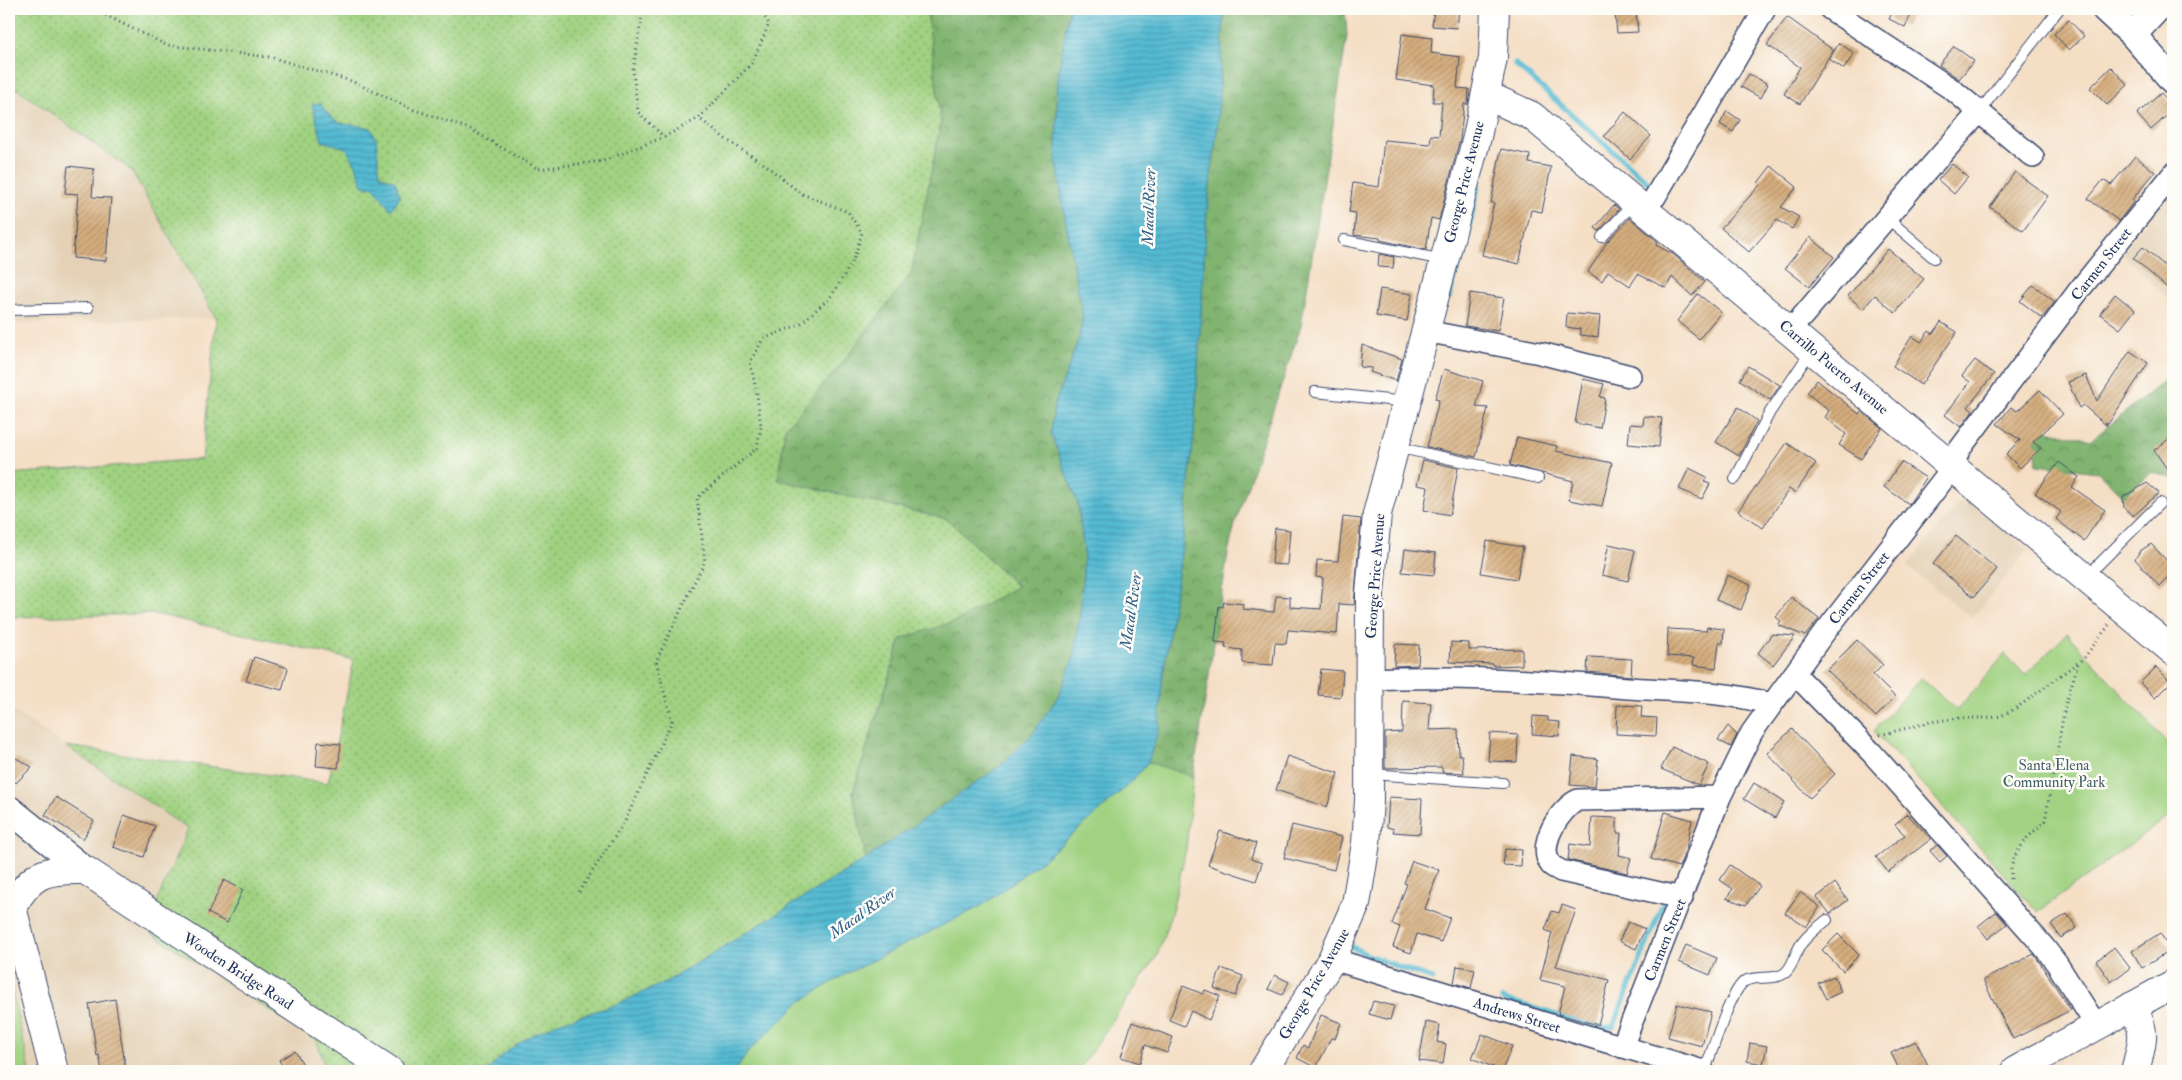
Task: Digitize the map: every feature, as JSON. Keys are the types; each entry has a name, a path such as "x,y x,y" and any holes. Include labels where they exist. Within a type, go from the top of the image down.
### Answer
{"main road":[{"name":"George Price Avenue","path":"1263,1071 1332,959 1356,904 1362,879 1366,843 1369,774 1370,593 1377,514 1488,87 1495,9"},
{"name":"Carrillo Puerto Avenue","path":"1488,87 1537,101 1812,349 2097,566 2173,630"},
{"name":"Carrillo Puerto Avenue","path":"1645,199 1801,318 2173,651"},
{"path":"54,1071 10,900 29,882 41,874 85,870"},
{"name":"Wooden Bridge Road","path":"85,870 390,1071"},
{"path":"2015,1071 2173,984"},
{"path":"2132,1006 2140,1020 2142,1029 2142,1040 2135,1071"}],"street":[{"path":"1645,199 1765,9"},
{"path":"1830,9 1926,72 1979,112 2033,157"},
{"path":"2105,9 2132,35 2173,81"},
{"path":"2132,35 2157,9"},
{"path":"1801,318 1979,112"},
{"name":"Carmen Street","path":"1622,1047 1720,797 1752,732 2080,289 2173,174"},
{"path":"1426,331 1540,353 1630,376"},
{"path":"1795,674 1860,741 2057,964 2096,1026"},
{"path":"1370,679 1451,678 1596,685 1723,695 1748,698 1771,704"},
{"path":"1682,898 1561,871 1551,865 1547,856 1547,842 1552,828 1571,803 1578,800 1720,797"},
{"path":"9,809 85,870"},
{"name":"Andrews Street","path":"1332,959 1704,1071"}],"lane":[{"path":"1979,112 2058,9"},
{"path":"1602,237 1645,199"},
{"path":"1887,218 1934,258"},
{"path":"1344,240 1444,260"},
{"path":"9,310 88,308"},
{"path":"1735,479 1770,412 1812,349"},
{"path":"1315,392 1406,403"},
{"path":"1395,447 1538,478"},
{"path":"2097,566 2160,503"},
{"path":"1369,774 1503,783"},
{"path":"1704,1071 1727,1012 1741,984 1747,980 1782,975 1788,971 1801,944 1809,934 1827,920"}],"path":[{"path":"98,9 103,14 166,45 270,57 351,81 412,109 470,129 538,169 603,161 664,137 699,118 752,64 769,24 760,9"},
{"path":"643,9 633,70 638,112 664,137"},
{"path":"579,892 626,821 672,721 656,661 705,561 696,498 757,448 761,427 757,394 750,362 763,339 800,324 830,298 853,261 862,233 848,212 800,193 767,166 724,138 699,118"},
{"path":"1860,741 1930,722 2002,716 2018,707 2093,650 2097,639 2123,608"},
{"path":"2008,907 2011,892 2011,867 2016,854 2027,838 2045,821 2065,706 2078,663"}],"shaded area":[{"path":"9,83 131,170 216,318 9,323"},
{"path":"2173,189 2173,304 2122,253"},
{"path":"1963,497 2028,549 1972,618 1907,566"},
{"path":"9,708 189,829 145,929 317,1041 326,1071 30,1071 9,979"}],"green space":[{"path":"9,9 927,9 941,122 911,274 835,372 785,428 778,480 947,519 1018,587 957,621 901,639 853,792 866,859 666,982 615,1005 558,1023 506,1052 487,1071 326,1071 317,1041 145,929 188,829 66,746 328,783 354,660 156,614 9,617 9,474 202,459 216,318 131,170 9,83"},
{"path":"927,9 1069,9 1058,77 1056,156 1064,213 1083,316 1079,338 1054,407 1051,434 1078,504 1084,551 1081,607 1073,661 1058,697 1033,733 1000,766 866,859 853,792 901,639 957,621 1018,586 947,519 778,480 785,428 835,372 911,274 941,122"},
{"path":"1224,9 1345,9 1347,36 1301,326 1235,524 1228,553 1193,777 1148,762 1159,729 1162,682 1183,540 1194,434 1207,208 1217,130"},
{"path":"2165,380 2173,390 2173,478 2152,472 2123,497 2098,472 2037,465 2034,427 2091,440"},
{"name":"Santa Elena Community Park","path":"2067,634 2173,749 2173,813 2038,912 1874,731 1921,678 1957,710 2005,654 2025,675"},
{"path":"1148,762 1193,777 1186,849 1172,911 1157,956 1078,1071 735,1071 749,1051 800,1002 842,976 983,905 1045,858 1101,810 1131,782"},
{"path":"9,979 30,1071 9,1071"}],"water":[{"name":"Macal River","path":"1069,9 1224,9 1217,130 1207,208 1194,434 1183,540 1162,682 1159,729 1148,762 1131,782 1101,810 1045,858 983,905 842,976 800,1002 749,1051 735,1071 487,1071 506,1052 528,1037 558,1023 615,1005 666,982 866,859 1000,766 1033,733 1058,697 1073,660 1081,607 1084,551 1078,504 1051,434 1054,407 1079,338 1083,317 1064,213 1056,156 1058,77"},
{"path":"320,103 326,112 337,121 371,128 376,139 380,175 395,181 400,197 391,210 374,187 363,186 356,165 346,148 322,141 312,105"}],"building":[{"path":"1434,9 1459,9 1457,28 1432,26"},
{"path":"1894,9 1914,9 1905,27 1889,19"},
{"path":"1636,11 1638,32 1617,33 1615,13"},
{"path":"1787,17 1833,50 1800,104 1784,94 1800,67 1767,45"},
{"path":"2069,20 2084,36 2069,50 2054,34"},
{"path":"1402,34 1432,38 1431,53 1460,57 1457,88 1469,89 1468,104 1464,104 1460,139 1439,220 1431,218 1426,250 1380,240 1380,238 1354,235 1356,213 1349,212 1353,183 1379,187 1384,140 1430,144 1431,135 1439,136 1442,102 1433,102 1434,85 1396,80"},
{"path":"1839,43 1854,53 1844,69 1829,59"},
{"path":"1954,46 1974,61 1959,79 1939,65"},
{"path":"2111,67 2128,85 2107,105 2090,88"},
{"path":"1749,74 1768,84 1761,98 1741,87"},
{"path":"2161,93 2173,106 2173,110 2151,130 2137,114"},
{"path":"1727,111 1740,120 1733,132 1720,124"},
{"path":"1625,112 1651,136 1630,159 1604,136"},
{"path":"1501,149 1530,155 1529,163 1551,167 1542,212 1531,210 1519,264 1482,255 1494,203 1491,203"},
{"path":"2135,156 2155,172 2132,200 2134,201 2119,221 2088,199 2103,180 2111,185"},
{"path":"1952,164 1968,177 1954,194 1938,180"},
{"path":"68,166 94,169 92,197 111,198 106,261 73,258 78,194 65,193"},
{"path":"1771,166 1797,187 1781,207 1799,217 1792,229 1777,220 1749,252 1721,228 1760,185 1758,183"},
{"path":"2015,172 2048,196 2023,231 1990,207"},
{"path":"1614,205 1619,209 1599,231 1595,228"},
{"path":"1630,218 1658,242 1656,245 1673,254 1705,282 1692,296 1672,277 1666,288 1638,274 1630,286 1608,271 1602,281 1588,272 1607,242"},
{"path":"1810,237 1834,257 1809,287 1785,268"},
{"path":"2143,247 2173,273 2173,293 2133,258"},
{"path":"1888,249 1924,279 1895,313 1875,295 1863,309 1848,296"},
{"path":"1379,254 1394,257 1393,268 1378,267"},
{"path":"2033,285 2055,302 2042,318 2020,301"},
{"path":"1380,289 1412,294 1407,321 1376,316"},
{"path":"1470,293 1504,298 1498,331 1465,326"},
{"path":"1698,294 1721,312 1699,339 1677,321"},
{"path":"2115,294 2135,310 2120,329 2100,314"},
{"path":"1567,313 1600,316 1598,337 1580,335 1580,329 1566,327"},
{"path":"1941,322 1957,332 1921,385 1893,366 1912,336 1921,342 1929,331 1933,334"},
{"path":"1362,345 1402,359 1396,381 1370,372 1372,368 1360,367"},
{"path":"2130,351 2148,363 2108,424 2105,422 2107,426 2083,405 2079,408 2068,382 2086,375 2097,401"},
{"path":"1975,360 1994,374 1968,407 1973,411 1961,427 1945,415 1970,382 1962,376"},
{"path":"1748,366 1780,385 1770,400 1740,380"},
{"path":"1444,369 1483,381 1476,407 1488,408 1476,457 1427,447 1439,400 1435,399"},
{"path":"1583,379 1604,384 1600,397 1605,398 1600,428 1575,423"},
{"path":"1817,380 1859,414 1861,411 1882,428 1861,459 1839,445 1846,434 1825,417 1829,411 1807,393"},
{"path":"2040,390 2063,414 2033,442 2041,448 2020,468 2006,454 2020,440 1997,424 2011,407 2017,411"},
{"path":"1738,407 1757,421 1739,456 1716,442"},
{"path":"1644,416 1662,418 1659,447 1628,444 1630,424 1643,425"},
{"path":"2173,436 2173,478 2154,450"},
{"path":"1517,437 1557,446 1556,451 1612,463 1602,506 1569,500 1573,481 1510,465"},
{"path":"1787,443 1816,463 1795,493 1789,489 1763,528 1738,511"},
{"path":"1423,460 1458,468 1450,515 1424,510 1428,487 1417,485"},
{"path":"1901,462 1926,478 1909,504 1884,487"},
{"path":"2059,462 2079,477 2072,487 2105,510 2084,541 2056,519 2061,512 2035,493"},
{"path":"1689,468 1707,477 1704,482 1710,484 1702,499 1679,489"},
{"path":"2147,483 2159,493 2133,516 2124,508 2123,497"},
{"path":"1343,517 1361,519 1354,605 1339,604 1337,634 1288,630 1286,644 1275,643 1273,665 1242,663 1242,650 1225,648 1226,643 1215,642 1219,606 1223,607 1224,602 1244,604 1243,609 1274,612 1276,596 1290,597 1290,607 1321,609 1323,578 1316,577 1317,560 1338,561"},
{"path":"1275,528 1290,530 1287,565 1272,564"},
{"path":"1956,536 1997,569 1974,597 1933,564"},
{"path":"1487,541 1523,547 1517,579 1481,573"},
{"path":"1609,544 1635,550 1628,581 1602,575"},
{"path":"2151,544 2173,567 2173,572 2159,586 2135,559 2140,551"},
{"path":"1405,549 1436,553 1434,575 1402,572"},
{"path":"1727,575 1751,585 1741,610 1716,600"},
{"path":"1791,597 1819,619 1805,636 1778,625 1781,621 1776,617"},
{"path":"1707,627 1724,629 1723,643 1719,643 1716,668 1693,665 1694,658 1667,656 1668,629 1706,631"},
{"path":"1772,634 1795,636 1773,665 1758,653"},
{"path":"1857,640 1883,665 1873,675 1895,697 1876,717 1827,670"},
{"path":"1451,642 1469,643 1469,650 1522,649 1522,665 1493,666 1493,664 1450,662"},
{"path":"1395,644 1419,645 1418,665 1394,666"},
{"path":"254,657 288,668 282,690 246,681"},
{"path":"1588,657 1632,659 1631,676 1587,672"},
{"path":"2156,667 2171,682 2155,698 2140,683"},
{"path":"1321,669 1343,671 1341,697 1318,695"},
{"path":"1403,701 1431,703 1429,730 1458,729 1459,755 1462,755 1464,773 1442,772 1442,767 1385,768 1385,733 1402,732"},
{"path":"1617,705 1642,706 1641,717 1657,718 1656,736 1616,734"},
{"path":"1533,716 1548,717 1548,721 1560,722 1559,736 1532,734"},
{"path":"1728,726 1737,735 1731,747 1718,740"},
{"path":"1792,729 1835,774 1810,798 1767,753"},
{"path":"1490,733 1518,735 1517,762 1488,761"},
{"path":"318,742 341,744 338,768 316,766"},
{"path":"1672,747 1709,764 1699,785 1661,769"},
{"path":"1287,756 1338,773 1327,807 1276,790"},
{"path":"1573,756 1598,759 1595,787 1570,785"},
{"path":"16,758 32,767 16,783 9,776 9,765"},
{"path":"1754,783 1784,802 1775,818 1744,799"},
{"path":"56,797 94,821 83,839 45,815"},
{"path":"1389,797 1422,799 1420,834 1393,832 1394,829 1387,827"},
{"path":"1665,812 1692,820 1686,849 1679,867 1651,859"},
{"path":"1907,814 1931,839 1888,872 1876,857 1905,835 1895,825"},
{"path":"124,815 155,826 144,857 113,847"},
{"path":"1592,817 1617,818 1617,833 1621,833 1619,855 1631,858 1627,873 1568,860 1570,844 1590,847"},
{"path":"1292,825 1342,837 1334,870 1284,858"},
{"path":"1220,831 1256,843 1251,859 1262,863 1256,881 1208,865"},
{"path":"1937,845 1947,856 1940,862 1930,851"},
{"path":"1505,849 1522,850 1521,866 1503,865"},
{"path":"1412,861 1439,870 1425,909 1450,918 1441,942 1417,934 1411,953 1393,947 1400,927 1392,924 1407,884 1404,883"},
{"path":"1730,865 1760,886 1746,905 1726,898 1733,889 1720,880"},
{"path":"224,880 243,890 227,923 208,913"},
{"path":"1835,883 1848,900 1830,914 1817,897"},
{"path":"1800,892 1820,907 1806,927 1785,913"},
{"path":"1562,905 1576,910 1556,966 1609,980 1598,1025 1558,1014 1565,986 1540,980 1552,933 1545,930 1552,911 1559,913"},
{"path":"1996,912 2007,924 1988,939 1978,926"},
{"path":"2067,914 2077,928 2061,938 2051,924"},
{"path":"1628,922 1645,929 1636,949 1619,941"},
{"path":"2160,933 2171,950 2142,968 2132,951"},
{"path":"1838,934 1859,955 1843,971 1822,950"},
{"path":"1686,945 1717,958 1710,975 1679,962"},
{"path":"2114,947 2130,968 2111,982 2096,961"},
{"path":"2034,954 2071,1010 2013,1039 1983,980"},
{"path":"1457,966 1475,969 1471,988 1454,983"},
{"path":"1221,968 1243,976 1235,996 1214,988"},
{"path":"1275,975 1289,982 1282,995 1268,989"},
{"path":"1834,976 1841,992 1826,999 1818,983"},
{"path":"1183,986 1203,994 1205,990 1220,996 1209,1020 1191,1011 1184,1026 1169,1020"},
{"path":"115,999 126,1071 102,1071 99,1055 97,1056 89,1004"},
{"path":"1373,1001 1394,1006 1390,1020 1369,1014"},
{"path":"1677,1004 1711,1012 1702,1046 1668,1037"},
{"path":"1321,1015 1341,1023 1335,1039 1331,1038 1316,1068 1297,1058 1303,1045 1308,1048"},
{"path":"1132,1022 1173,1037 1167,1053 1145,1045 1140,1063 1121,1057"},
{"path":"1426,1022 1440,1025 1437,1042 1446,1044 1443,1064 1419,1061"},
{"path":"1482,1034 1512,1046 1502,1071 1472,1058"},
{"path":"1916,1041 1931,1071 1900,1071 1891,1053"},
{"path":"1750,1043 1767,1046 1763,1064 1747,1061"},
{"path":"295,1051 307,1071 285,1071 279,1060"}],"waterway":[{"path":"1515,64 1650,184"},
{"path":"1449,297 1472,215 1478,186"},
{"path":"1502,999 1600,1028 1613,1027 1665,899"},
{"path":"1348,943 1363,953 1433,979"}]}
